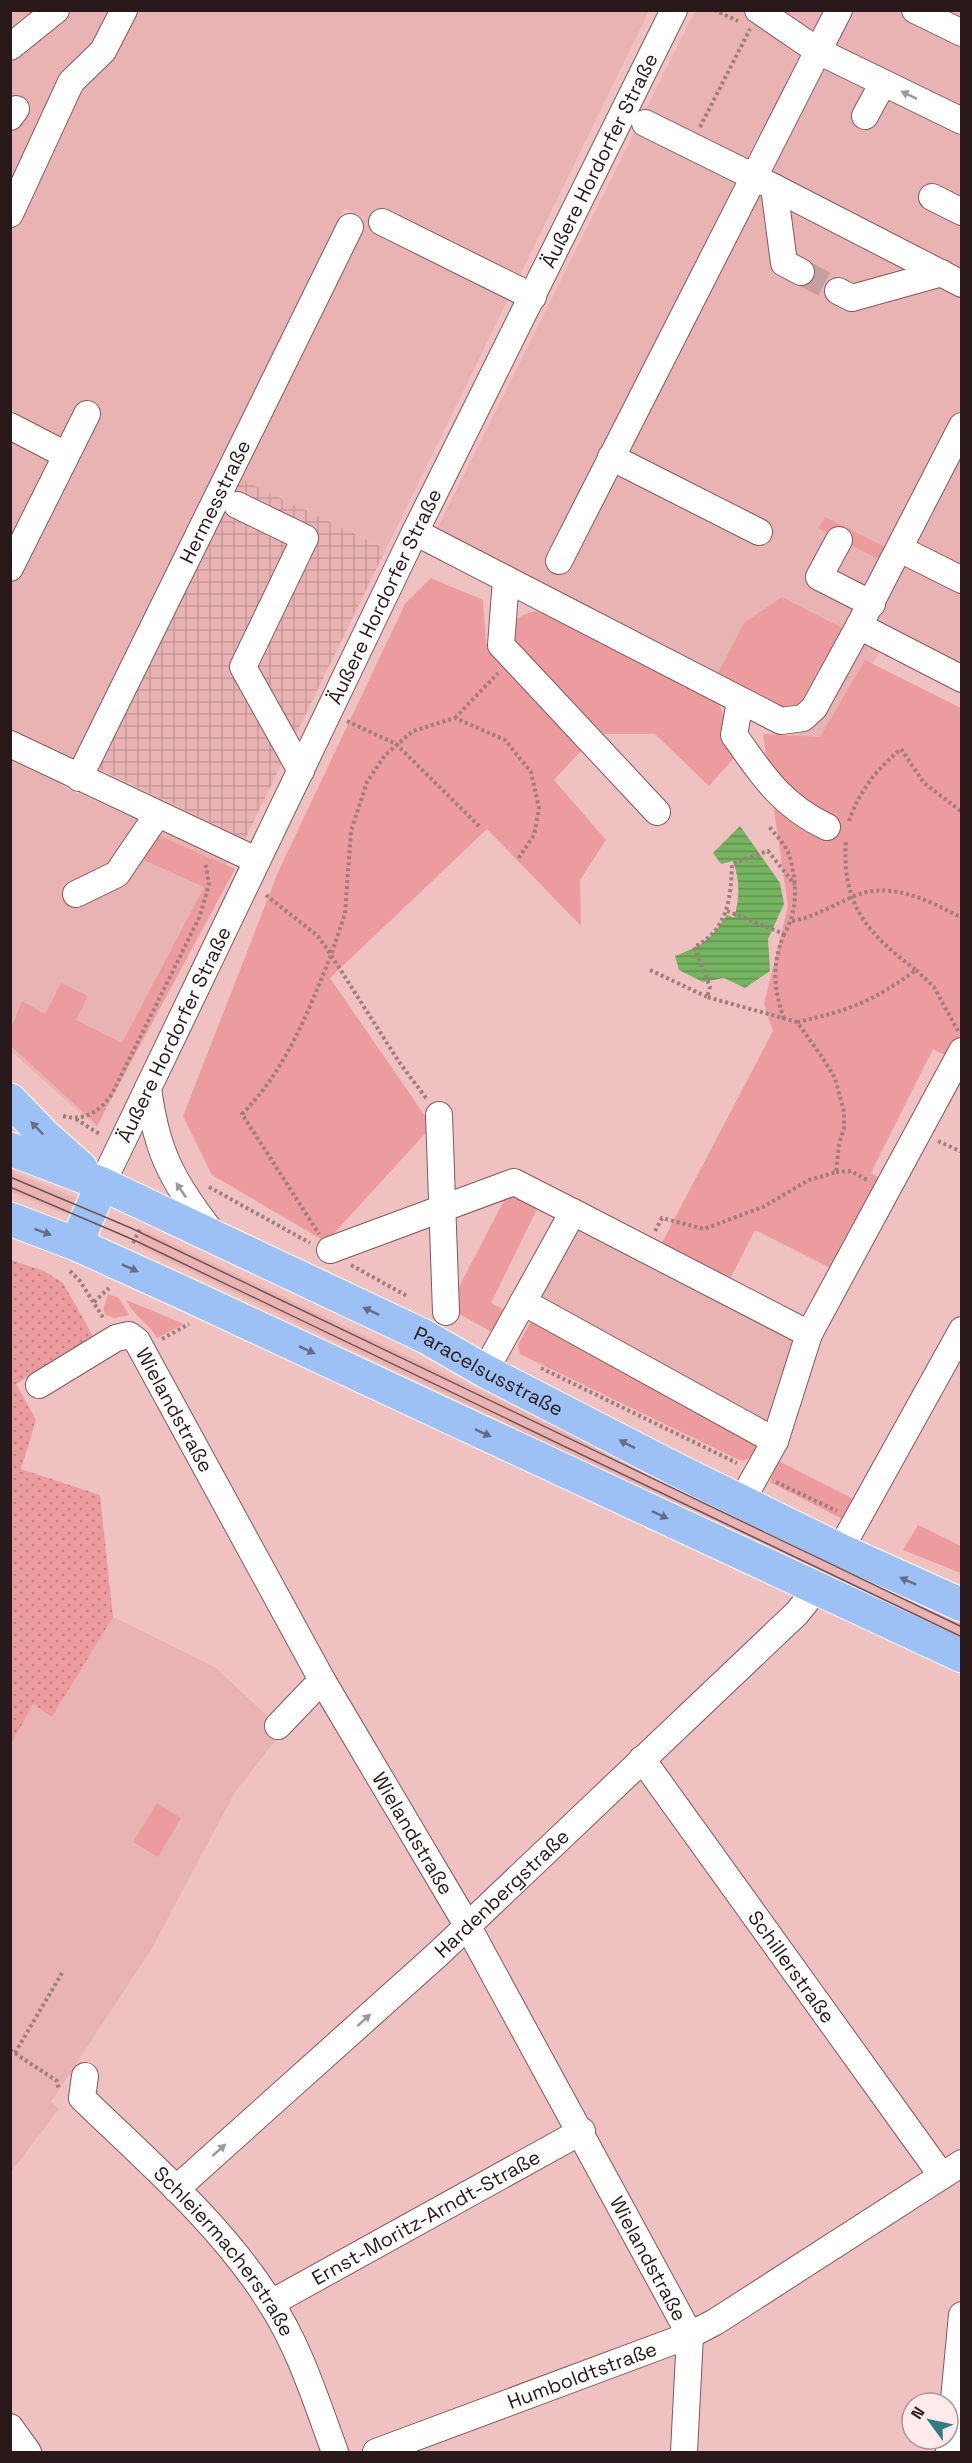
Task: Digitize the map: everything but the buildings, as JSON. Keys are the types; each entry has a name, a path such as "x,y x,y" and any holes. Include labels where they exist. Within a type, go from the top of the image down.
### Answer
{"main road":[{"path":"10,1100 45,1136 99,1182 73,1257"},
{"name":"Paracelsusstraße","path":"10,1149 99,1182 424,1336 484,1371 741,1502 848,1537 962,1605"},
{"path":"10,1219 73,1257 111,1276 817,1588 962,1656"}],"street":[{"path":"10,47 56,10"},
{"path":"10,214 71,82 103,51 124,10"},
{"name":"Äußere Hordorfer Straße","path":"99,1182 148,1088 415,532 674,10"},
{"path":"759,10 818,51 962,121"},
{"path":"559,561 611,457 764,182 818,51 839,10"},
{"path":"915,10 962,33"},
{"path":"865,117 883,83"},
{"path":"645,123 952,279"},
{"path":"764,182 784,263 801,272"},
{"path":"932,197 962,212"},
{"path":"382,222 532,297"},
{"name":"Hermesstraße","path":"79,778 350,227"},
{"path":"838,291 852,298 952,279"},
{"path":"10,568 87,414"},
{"path":"10,426 66,455"},
{"path":"415,532 781,721 803,718 814,708 866,615 924,484 953,433"},
{"path":"611,457 759,532"},
{"path":"237,505 305,538 243,667 301,771"},
{"path":"901,537 962,580"},
{"path":"838,540 819,577 866,615 962,679"},
{"path":"506,579 501,645 657,812"},
{"path":"741,701 734,735 763,779 801,815 840,830"},
{"path":"10,744 256,860"},
{"path":"76,894 117,874 157,815"},
{"path":"741,1502 775,1441 809,1334 962,1052"},
{"path":"148,1088 159,1145 169,1170 215,1237"},
{"path":"439,1115 446,1312"},
{"path":"330,1250 514,1182 809,1334"},
{"path":"484,1371 573,1212"},
{"path":"523,1302 775,1441"},
{"path":"848,1537 962,1330"},
{"path":"39,1385 127,1338"},
{"name":"Wielandstraße","path":"127,1338 322,1680 467,1925 582,2132 690,2335"},
{"name":"Hardenbergstraße","path":"176,2189 467,1925 797,1613 817,1588"},
{"path":"278,1726 322,1680"},
{"name":"Schillerstraße","path":"642,1758 952,2170"},
{"name":"Schleiermacherstraße","path":"85,2076 82,2098 176,2189 227,2244 271,2303 304,2368 335,2452"},
{"name":"Ernst-Moritz-Arndt-Straße","path":"271,2303 582,2132"},
{"name":"Humboldtstraße","path":"376,2452 690,2335 715,2322 952,2170"},
{"path":"949,2452 962,2315"},
{"path":"684,2452 690,2335"},
{"path":"10,2427 28,2452"}],"path":[{"path":"691,146 751,27 714,10"},
{"path":"330,1250 242,1114 278,1068 298,1035 331,955 345,914 354,820 371,775 396,744 413,731 455,718 494,676"},
{"path":"341,718 396,744 480,827"},
{"path":"455,718 505,740 531,772 539,808 534,835 518,859"},
{"path":"962,812 924,783 902,749 880,766 840,830 847,875 861,920 873,934 934,987 962,1036"},
{"path":"768,825 788,850 795,885 792,921 784,934 774,960 776,996 784,1019"},
{"path":"707,997 710,987 694,948 707,939 727,911 731,898 732,864 768,851 795,885"},
{"path":"54,1113 76,1119 89,1115 100,1109 113,1092 204,906 209,875 199,855"},
{"path":"792,921 826,912 853,896 881,891 903,892 930,901 962,918"},
{"path":"260,892 278,903 318,936 399,1062 439,1115"},
{"path":"727,911 784,934"},
{"path":"650,970 707,997 797,1022 844,1011 873,999 916,970"},
{"path":"797,1022 835,1078 838,1089 844,1128 839,1144 836,1172"},
{"path":"644,1250 662,1218 704,1229 763,1208 809,1180 836,1172 851,1172 887,1190"},
{"path":"73,1257 94,1302 127,1338 158,1341 192,1322"},
{"path":"94,1302 111,1276"},
{"path":"500,1342 520,1358 835,1510 848,1537"},
{"path":"59,2091 57,2081 13,2052 62,1973"}],"shaded area":[{"path":"10,11 649,11 386,549 239,478 364,218 344,208 62,786 229,860 97,1128 11,1051"},
{"path":"695,11 961,11 961,688 882,647 825,754 435,533"},
{"path":"239,478 386,549 245,839 93,766"},
{"path":"825,517 885,547 878,559 818,528"},
{"path":"431,578 483,600 486,643 588,743 554,780 606,840 580,880 581,926 487,829 330,978 432,1126 326,1242 212,1175 183,1116 279,870 405,604"},
{"path":"782,597 842,628 794,713 718,673 744,623"},
{"path":"536,611 614,641 714,695 741,750 709,786 655,734 603,734 509,636 512,625 518,619"},
{"path":"865,660 961,708 961,1048 955,1060 933,1049 871,1173 889,1183 840,1273 755,1230 725,1289 656,1254 773,1031 764,1004 788,906 763,734 820,737"},
{"path":"740,826 780,883 784,904 768,939 770,971 745,988 724,978 703,982 679,970 675,956 705,941 727,915 734,918 738,889 733,861 721,864 713,853"},
{"path":"158,835 235,869 97,1125 11,1046 11,1028 22,1001 45,1014 61,983 88,996 76,1020 122,1043 204,887 144,860"},
{"path":"10,1171 80,1199 72,1217 11,1192"},
{"path":"510,1189 539,1205 491,1303 508,1312 492,1332 448,1308"},
{"path":"576,1224 794,1339 766,1428 532,1307"},
{"path":"144,1230 961,1621 961,1643 136,1245"},
{"path":"11,1260 44,1271 63,1283 93,1336 16,1384 36,1420 21,1469 100,1495 113,1617 52,1717 33,1704 11,1745"},
{"path":"108,1294 119,1298 129,1315 114,1318 106,1315 103,1309"},
{"path":"126,1300 184,1324 157,1338"},
{"path":"537,1310 760,1440 750,1458 743,1461 737,1459 520,1354 518,1345"},
{"path":"777,1460 861,1503 852,1524 770,1482"},
{"path":"918,1525 961,1546 961,1573 903,1550"},
{"path":"113,1617 215,1667 283,1731 235,1792 151,1950 51,2102 59,2109 11,2172 11,1745 33,1704 52,1717"},
{"path":"157,1803 181,1818 158,1857 133,1842"}],"tunnel":[{"path":"801,272 838,291"}],"tram line":[{"path":"10,1177 131,1228 962,1627"},
{"path":"10,1187 134,1240 962,1637"}]}
